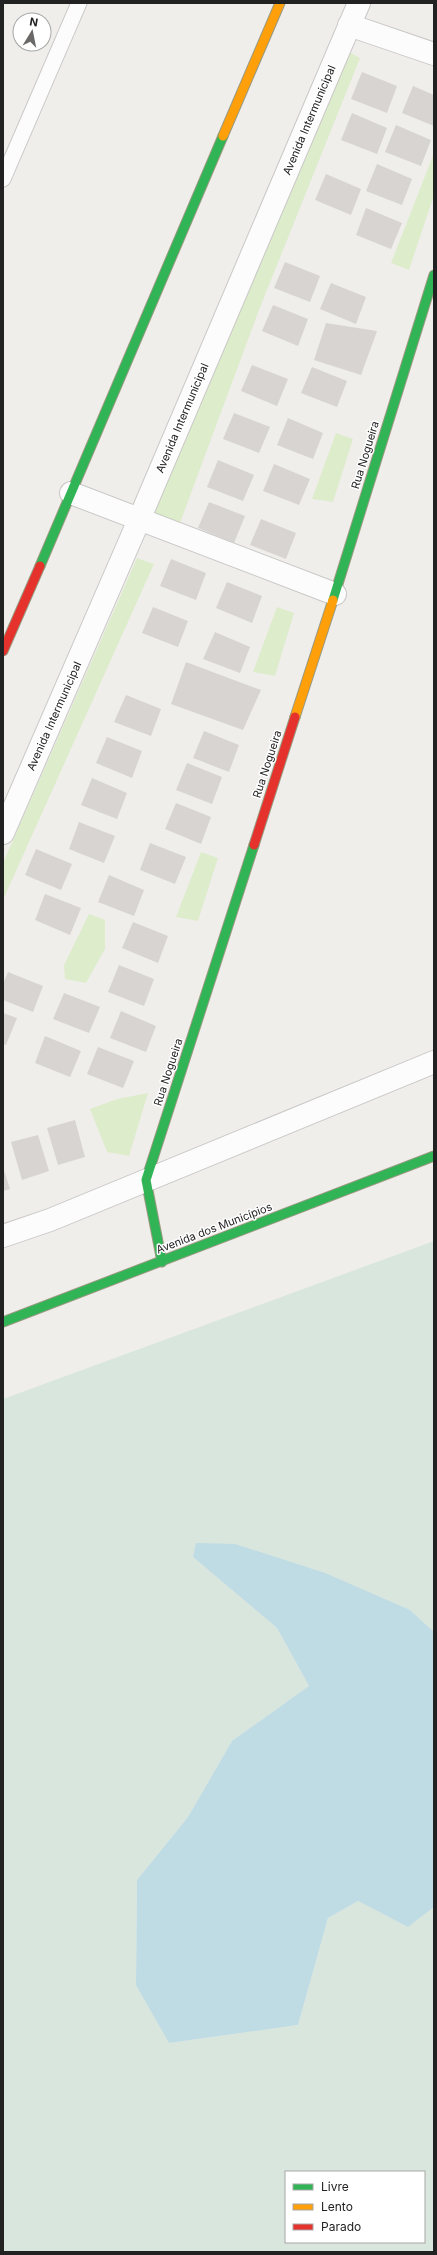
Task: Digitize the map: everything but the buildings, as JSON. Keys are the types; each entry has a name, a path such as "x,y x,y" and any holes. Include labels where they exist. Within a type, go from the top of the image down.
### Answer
{"street":[{"path":"3,651 280,3"},
{"name":"Avenida Intermunicipal","path":"3,833 139,520 359,3"},
{"path":"349,25 434,54"},
{"name":"Rua Nogueira","path":"162,1262 146,1180 334,594 434,275"},
{"path":"70,493 334,594"},
{"path":"3,1236 50,1220 434,1062"},
{"name":"Avenida dos Municípios","path":"3,1322 434,1156"}],"lane":[{"path":"3,179 79,3"}],"green space":[{"path":"347,51 360,58 259,310 177,531 149,518"},
{"path":"434,153 434,195 409,270 391,263"},
{"path":"336,433 353,439 333,502 312,499"},
{"path":"137,558 154,564 3,900 3,863"},
{"path":"277,607 294,613 275,676 253,672"},
{"path":"201,852 218,858 198,921 176,917"},
{"path":"89,914 105,920 105,949 86,983 65,979 64,965"},
{"path":"148,1093 129,1156 107,1152 90,1109 117,1099"}],"shaded area":[{"path":"434,1241 434,1632 410,1610 193,1557 277,1628 309,1686 232,1741 188,1817 137,1880 136,1984 169,2043 298,2025 328,1918 358,1901 408,1927 434,1907 434,2252 3,2252 3,1399"}],"water":[{"path":"196,1543 235,1544 325,1573 410,1610 434,1632 434,1907 408,1927 358,1901 328,1918 298,2025 169,2043 136,1985 137,1880 188,1817 232,1741 309,1686 277,1628 193,1557"}],"traffic: fast":[{"path":"40,566 223,136"},
{"path":"333,600 434,275"},
{"path":"162,1262 146,1180 254,845"},
{"path":"3,1322 434,1156"}],"traffic: slow":[{"path":"223,136 280,3"},
{"path":"295,717 333,600"}],"traffic: jam":[{"path":"3,651 40,566"},
{"path":"254,845 295,717"}]}
